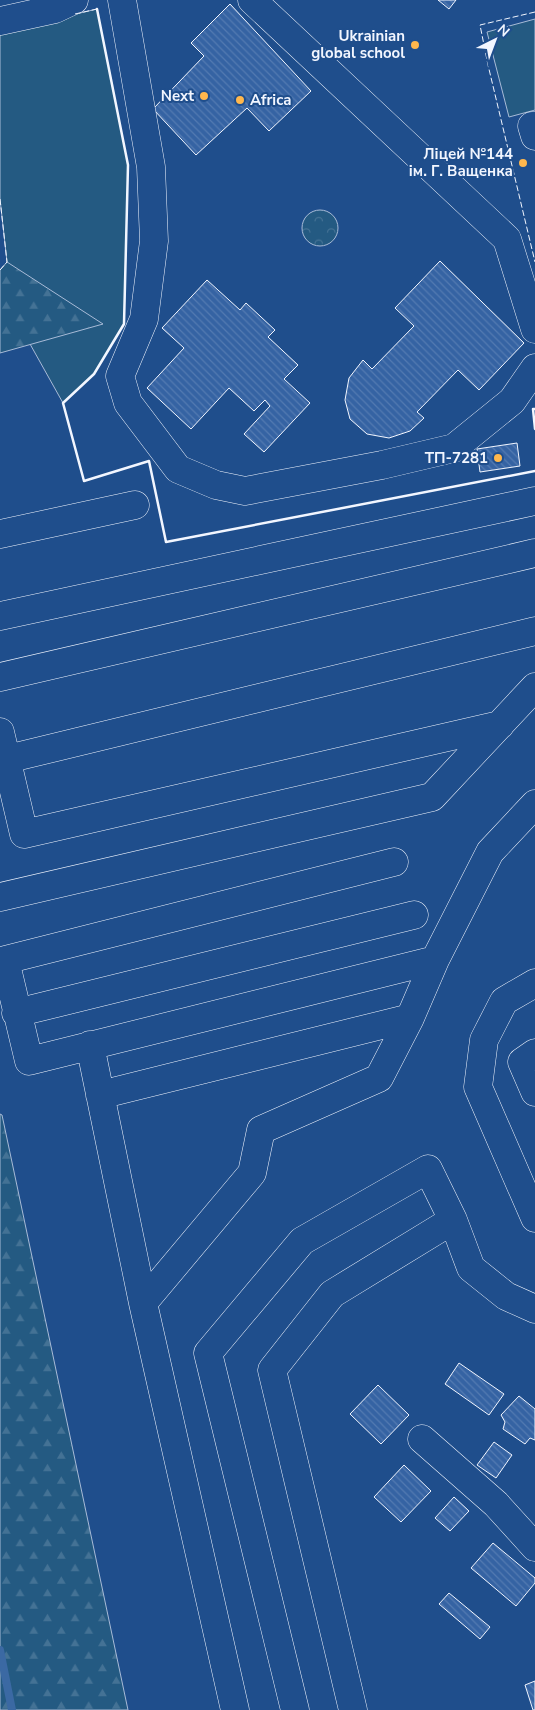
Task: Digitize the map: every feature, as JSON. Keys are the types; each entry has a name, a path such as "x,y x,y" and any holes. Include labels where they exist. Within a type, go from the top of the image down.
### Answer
{"street":[{"path":"0,21 56,9 74,0"},
{"path":"122,0 151,167 154,241 144,319 120,376 128,403 178,469 216,485 245,491 382,465 454,448 512,400 535,368"},
{"path":"252,0 507,239 535,329"},
{"path":"535,126 532,126 535,136"},
{"path":"0,616 535,500"},
{"path":"0,534 135,505"},
{"path":"0,678 535,553"},
{"path":"7,758 535,631"},
{"path":"0,897 432,797 535,687"},
{"path":"0,732 24,834 500,725"},
{"path":"143,1303 252,1173 261,1130 379,1078 410,1018 435,960 490,852 535,804"},
{"path":"394,862 5,960 16,1013 29,1061 435,960"},
{"path":"16,1013 414,915"},
{"path":"535,983 504,1001 484,1040 478,1087 535,1218"},
{"path":"100,1095 410,1018"},
{"path":"90,1045 143,1303 236,1710"},
{"path":"483,1050 528,1057 535,1092"},
{"path":"294,1710 208,1354 302,1241 428,1169 453,1220 471,1268 506,1296 535,1309"},
{"path":"353,1710 272,1370 332,1294 453,1220"},
{"path":"422,1439 496,1504 535,1547"}],"green space":[{"path":"97,9 128,165 124,324 94,374 63,403 30,344 7,262 0,199 0,32"},
{"path":"535,19 535,110 509,117 487,32"},
{"path":"320,210 332,216 338,228 332,240 320,246 308,240 302,228 308,216"},
{"path":"7,262 103,324 0,353 0,270"},
{"path":"0,1114 2,1115 128,1710 0,1710"}],"building":[{"path":"438,0 456,0 449,9"},
{"path":"230,4 311,91 269,131 247,108 196,155 153,109 204,56 191,43"},
{"path":"440,261 524,343 479,390 458,370 417,412 424,418 410,431 389,438 367,434 350,419 345,400 349,378 363,360 372,369 414,326 395,308"},
{"path":"207,280 240,310 246,303 275,330 268,337 298,365 284,379 310,403 264,452 244,434 270,406 265,400 254,411 229,388 191,429 147,388 184,348 162,328"},
{"name":"ТП-7281","path":"517,443 520,466 480,472 477,449"},
{"path":"459,1363 504,1394 489,1415 445,1384"},
{"path":"378,1385 409,1415 381,1444 350,1414"},
{"path":"519,1396 535,1409 535,1440 530,1438 525,1444 503,1429 505,1422 501,1415"},
{"path":"494,1442 512,1455 496,1478 477,1465"},
{"path":"404,1465 431,1491 401,1522 374,1497"},
{"path":"454,1497 469,1511 450,1531 435,1518"},
{"path":"493,1543 535,1578 535,1583 516,1606 471,1568"},
{"path":"449,1593 490,1627 480,1639 439,1604"},
{"path":"535,1681 535,1710 533,1710 525,1685"}],"waterway":[{"path":"0,1650 12,1710"}],"fence":[{"path":"75,14 97,9"},
{"path":"535,12 480,25 535,262"},
{"path":"0,199 7,262 0,270"}],"wall":[{"path":"97,9 128,165 124,324 94,374 63,403 84,481 149,461 166,542 535,471"},
{"path":"535,409 533,409 535,429"}],"place":[{"name":"Ukrainian global school","path":"415,45"},
{"name":"Next","path":"204,96"},
{"name":"Africa","path":"240,100"},
{"name":"Ліцей №144 ім. Г. Ващенка","path":"523,163"},
{"name":"ТП-7281","path":"498,458"}]}
